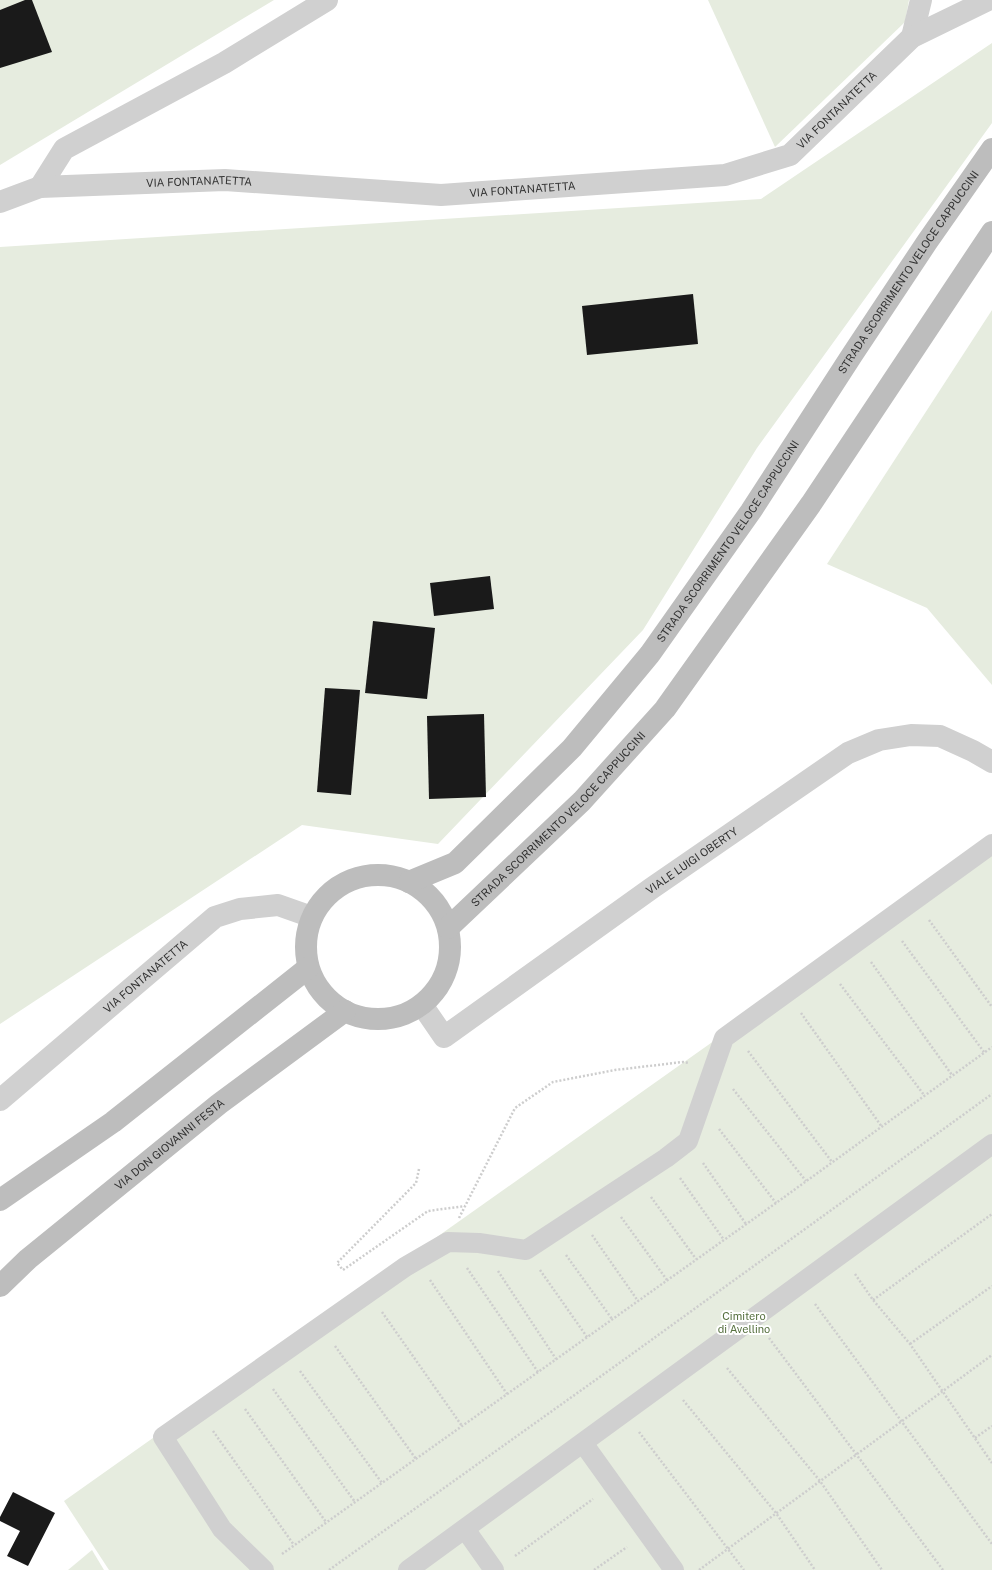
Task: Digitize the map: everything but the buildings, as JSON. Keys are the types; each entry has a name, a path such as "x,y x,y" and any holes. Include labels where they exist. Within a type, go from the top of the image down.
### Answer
{"main road":[{"name":"STRADA SCORRIMENTO VELOCE CAPPUCCINI","path":"409,882 454,863 572,748 650,654 751,511 927,242 992,149"},
{"name":"STRADA SCORRIMENTO VELOCE CAPPUCCINI","path":"448,928 582,801 665,709 811,504 992,232"},
{"path":"387,875 409,882 426,893 440,909 448,928 450,949 446,970 437,989 422,1005 404,1015 384,1019 364,1018 344,1011 328,1000 316,985 308,968 305,951 306,933 312,917 324,898 342,884 364,876 387,875"},
{"path":"0,1200 113,1122 308,968"},
{"name":"VIA DON GIOVANNI FESTA","path":"0,1286 28,1259 220,1104 344,1011"}],"street":[{"path":"40,187 64,149 224,64 326,0"},
{"path":"912,37 921,0"},
{"name":"VIA FONTANATETTA","path":"0,202 40,187 225,180 441,195 725,175 790,155 912,37 988,0"},
{"name":"VIALE LUIGI OBERTY","path":"422,1005 444,1037 652,888 848,753 879,740 911,735 940,736 973,751 992,762"},
{"path":"263,1569 222,1529 163,1437 368,1292 416,1260 448,1242 479,1243 526,1250 666,1158 688,1141 724,1038 992,844"},
{"name":"VIA FONTANATETTA","path":"0,1100 215,918 240,909 278,905 312,917"},
{"path":"408,1570 992,1144"},
{"path":"583,1443 674,1570"},
{"path":"465,1529 494,1570"}],"path":[{"path":"914,900 992,1008"},
{"path":"886,920 984,1052"},
{"path":"857,942 952,1075"},
{"path":"826,964 924,1095"},
{"path":"787,993 882,1127"},
{"path":"734,1031 832,1162"},
{"path":"263,1569 326,1522 776,1203 992,1047"},
{"path":"538,1372 448,1242 515,1108 553,1082 614,1070 684,1062"},
{"path":"714,1066 806,1181"},
{"path":"329,1570 992,1094"},
{"path":"700,1104 776,1203"},
{"path":"688,1141 746,1224"},
{"path":"666,1158 724,1240"},
{"path":"419,1168 416,1183 337,1263 343,1270 428,1211 465,1206"},
{"path":"637,1177 696,1259"},
{"path":"606,1197 667,1280"},
{"path":"873,1300 992,1214"},
{"path":"578,1215 638,1301"},
{"path":"551,1233 612,1319"},
{"path":"479,1243 556,1359"},
{"path":"526,1250 587,1337"},
{"path":"841,1254 873,1300 910,1344 992,1463"},
{"path":"416,1260 507,1394"},
{"path":"800,1284 992,1544"},
{"path":"910,1344 992,1286"},
{"path":"368,1292 462,1426"},
{"path":"754,1318 943,1570"},
{"path":"321,1326 416,1459"},
{"path":"711,1349 820,1481 882,1570"},
{"path":"286,1351 382,1483"},
{"path":"699,1570 992,1355"},
{"path":"259,1370 355,1502"},
{"path":"668,1381 776,1513 815,1570"},
{"path":"231,1389 326,1522"},
{"path":"199,1412 294,1545"},
{"path":"624,1412 744,1570"},
{"path":"975,1438 992,1426"},
{"path":"515,1557 613,1485"},
{"path":"594,1570 647,1533"}],"green space":[{"path":"0,0 274,0 0,165"},
{"path":"708,0 909,0 905,22 775,147"},
{"path":"992,43 992,123 757,448 643,630 438,844 302,825 0,1024 0,247 761,199"},
{"path":"992,310 992,685 927,608 827,564"},
{"name":"Cimitero di Avellino","path":"992,844 992,1570 109,1570 64,1501"},
{"path":"92,1550 104,1570 68,1570"}]}
